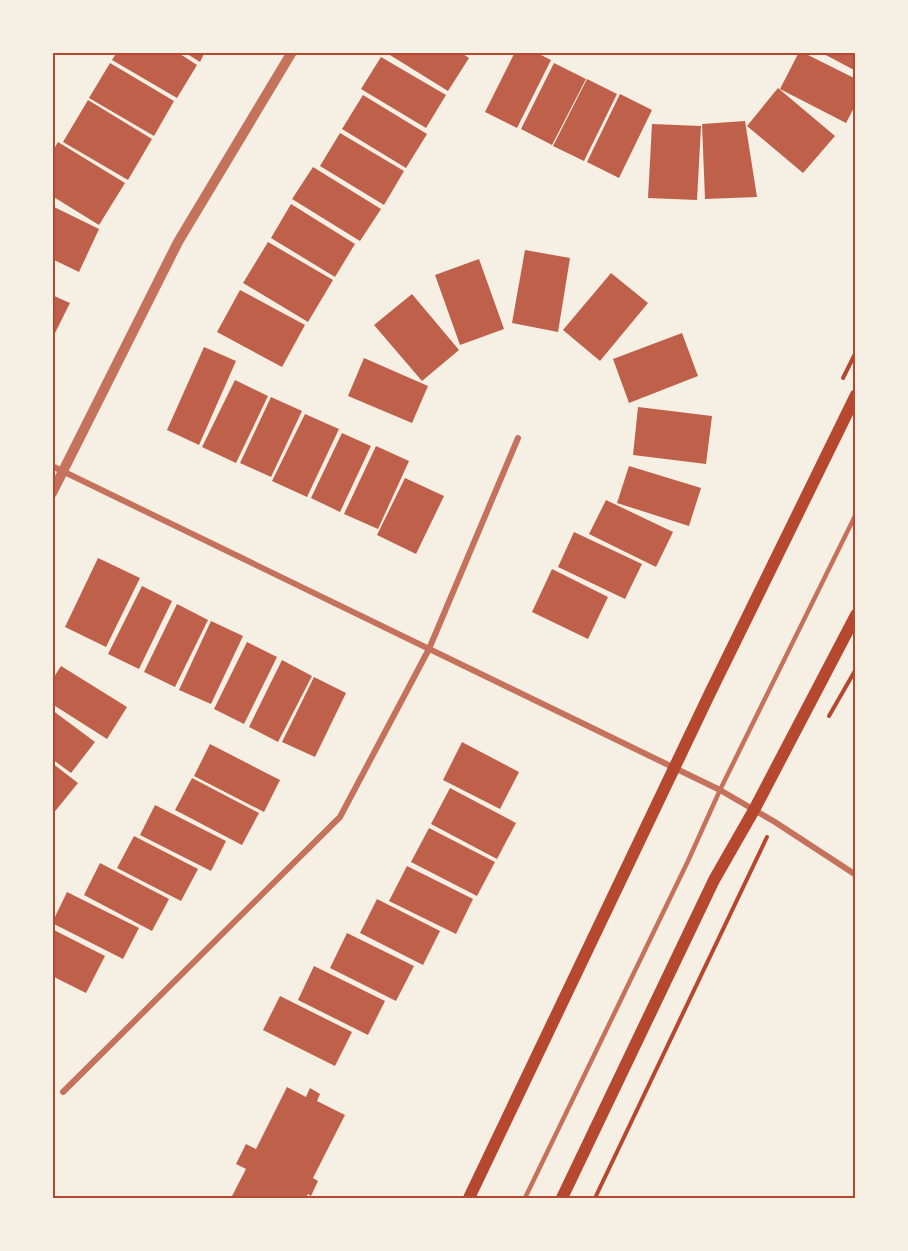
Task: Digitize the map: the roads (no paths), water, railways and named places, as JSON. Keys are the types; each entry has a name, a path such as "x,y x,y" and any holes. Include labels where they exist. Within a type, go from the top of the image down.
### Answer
{"main road":[{"path":"469,1198 855,395"},
{"path":"562,1198 714,880 754,810 855,615"}],"street":[{"path":"52,493 58,469 178,242 292,52"},
{"path":"63,1092 340,817 429,649 518,438"},
{"path":"58,469 720,790 855,875"}],"lane":[{"path":"525,1198 855,514"}]}
